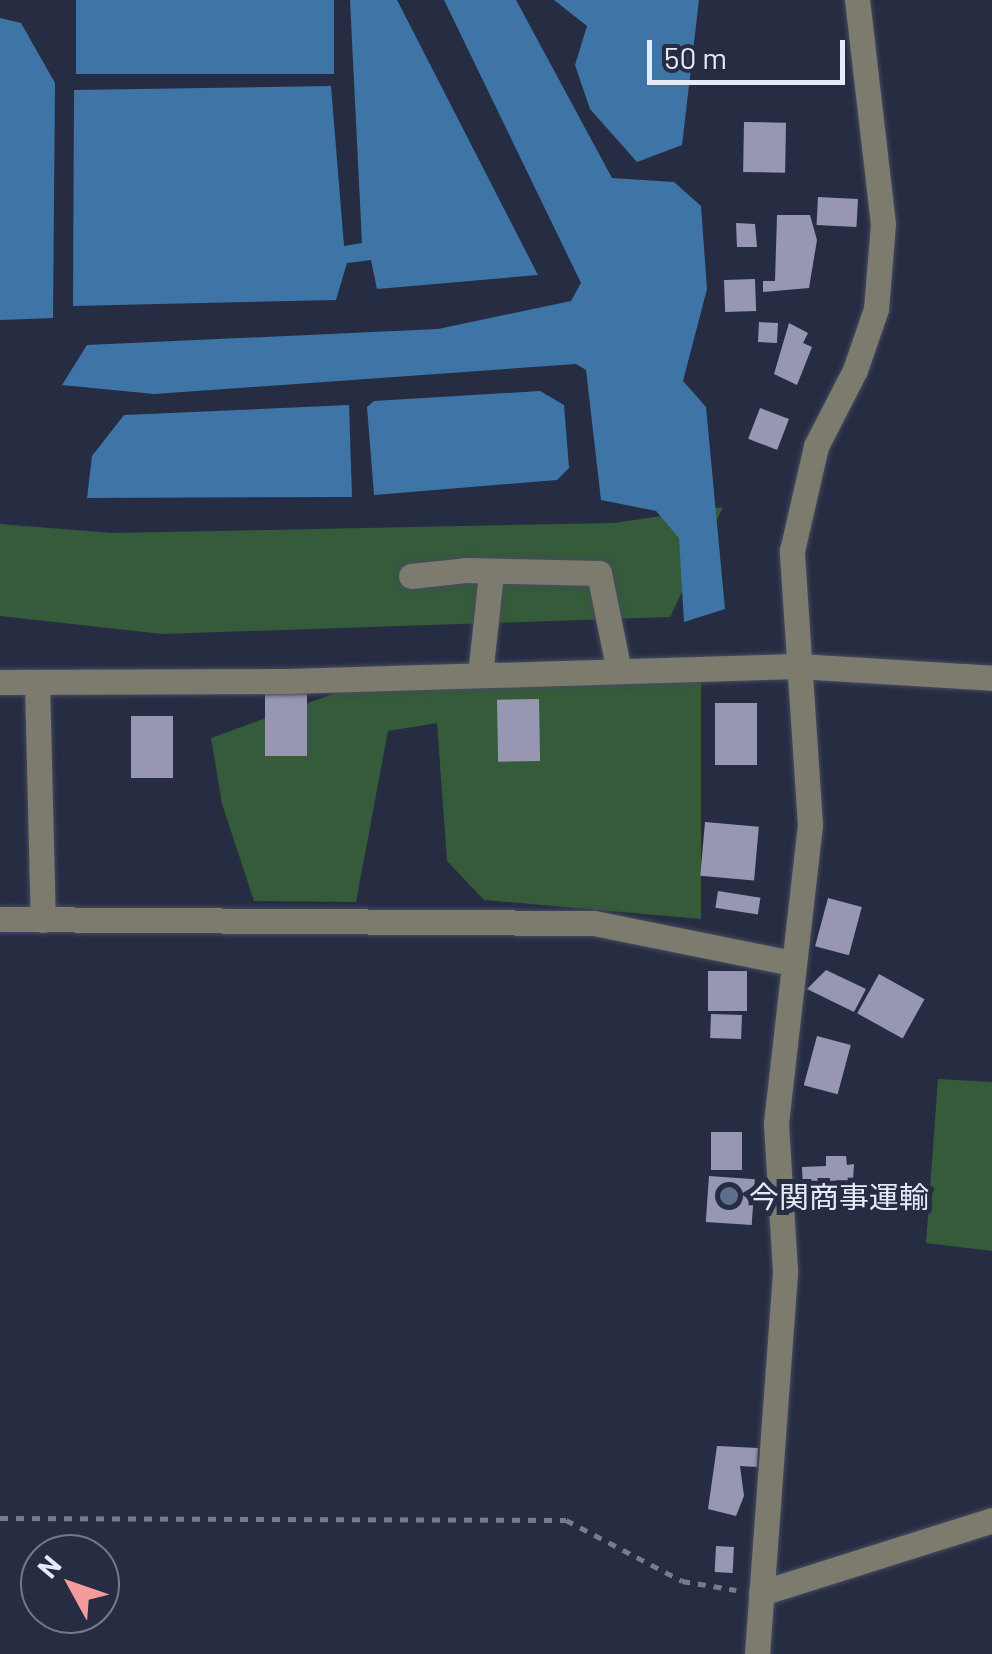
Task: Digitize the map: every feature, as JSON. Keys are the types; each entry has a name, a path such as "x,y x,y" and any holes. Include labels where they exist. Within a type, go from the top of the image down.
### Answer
{"street":[{"path":"757,1654 784,1271 776,1123 810,825 792,551 798,504 876,309 883,224 857,0"},
{"path":"411,576 599,573 619,671"},
{"path":"480,675 491,574"},
{"path":"0,682 798,666 992,678"},
{"path":"37,682 43,920"},
{"path":"0,920 594,922 792,963"},
{"path":"761,1593 992,1520"}],"path":[{"path":"0,1518 566,1520 682,1581 761,1593"}],"green space":[{"path":"723,507 670,617 162,634 0,616 0,524 112,533 614,523"},
{"path":"701,680 701,919 484,900 447,861 437,723 388,731 356,902 254,901 222,804 211,738 339,692"},
{"path":"938,1079 992,1082 992,1251 926,1243"}],"water":[{"path":"76,0 334,0 334,74 76,74"},
{"path":"350,0 397,0 538,275 377,289 371,260 347,263 336,300 73,306 74,90 331,86 344,246 362,243"},
{"path":"444,0 516,0 612,178 674,182 701,206 707,289 683,381 706,407 725,609 684,622 679,538 656,511 601,500 586,370 576,364 154,394 62,385 87,345 438,329 571,301 581,283"},
{"path":"554,0 699,0 682,145 637,162 590,109 575,65 587,26"},
{"path":"0,18 21,23 55,83 53,318 0,320"},
{"path":"540,391 564,405 569,468 557,480 374,495 367,407 374,401"},
{"path":"349,405 352,497 87,498 92,456 124,415"}],"building":[{"path":"744,122 786,123 785,173 743,172"},
{"path":"818,197 858,199 856,227 817,225"},
{"path":"777,215 810,215 817,240 809,288 763,292 763,281 775,281"},
{"path":"736,223 755,224 757,247 737,247"},
{"path":"755,279 756,311 725,312 724,280"},
{"path":"759,322 778,323 777,343 758,342"},
{"path":"789,323 808,333 803,343 812,347 797,385 774,374"},
{"path":"760,408 789,419 777,450 748,439"},
{"path":"265,694 307,694 307,756 265,756"},
{"path":"539,699 540,761 498,762 497,700"},
{"path":"715,703 757,703 757,765 715,765"},
{"path":"131,716 173,716 173,778 131,778"},
{"path":"705,822 759,827 754,881 700,876"},
{"path":"718,891 760,898 758,915 715,908"},
{"path":"828,898 862,907 849,955 815,946"},
{"path":"826,970 866,989 854,1012 807,989"},
{"path":"708,971 747,971 747,1011 708,1011"},
{"path":"879,974 924,999 903,1039 857,1013"},
{"path":"711,1014 742,1015 741,1039 710,1038"},
{"path":"817,1036 851,1045 838,1094 804,1085"},
{"path":"711,1132 742,1132 742,1170 711,1170"},
{"path":"826,1156 846,1156 847,1165 854,1164 851,1210 804,1212 802,1167 826,1166"},
{"path":"709,1176 755,1179 752,1225 706,1222"},
{"path":"717,1446 758,1448 757,1467 740,1466 744,1496 736,1516 708,1509"},
{"path":"716,1546 734,1547 733,1573 715,1572"}],"place":[{"name":"今関商事運輸","path":"729,1196"}]}
